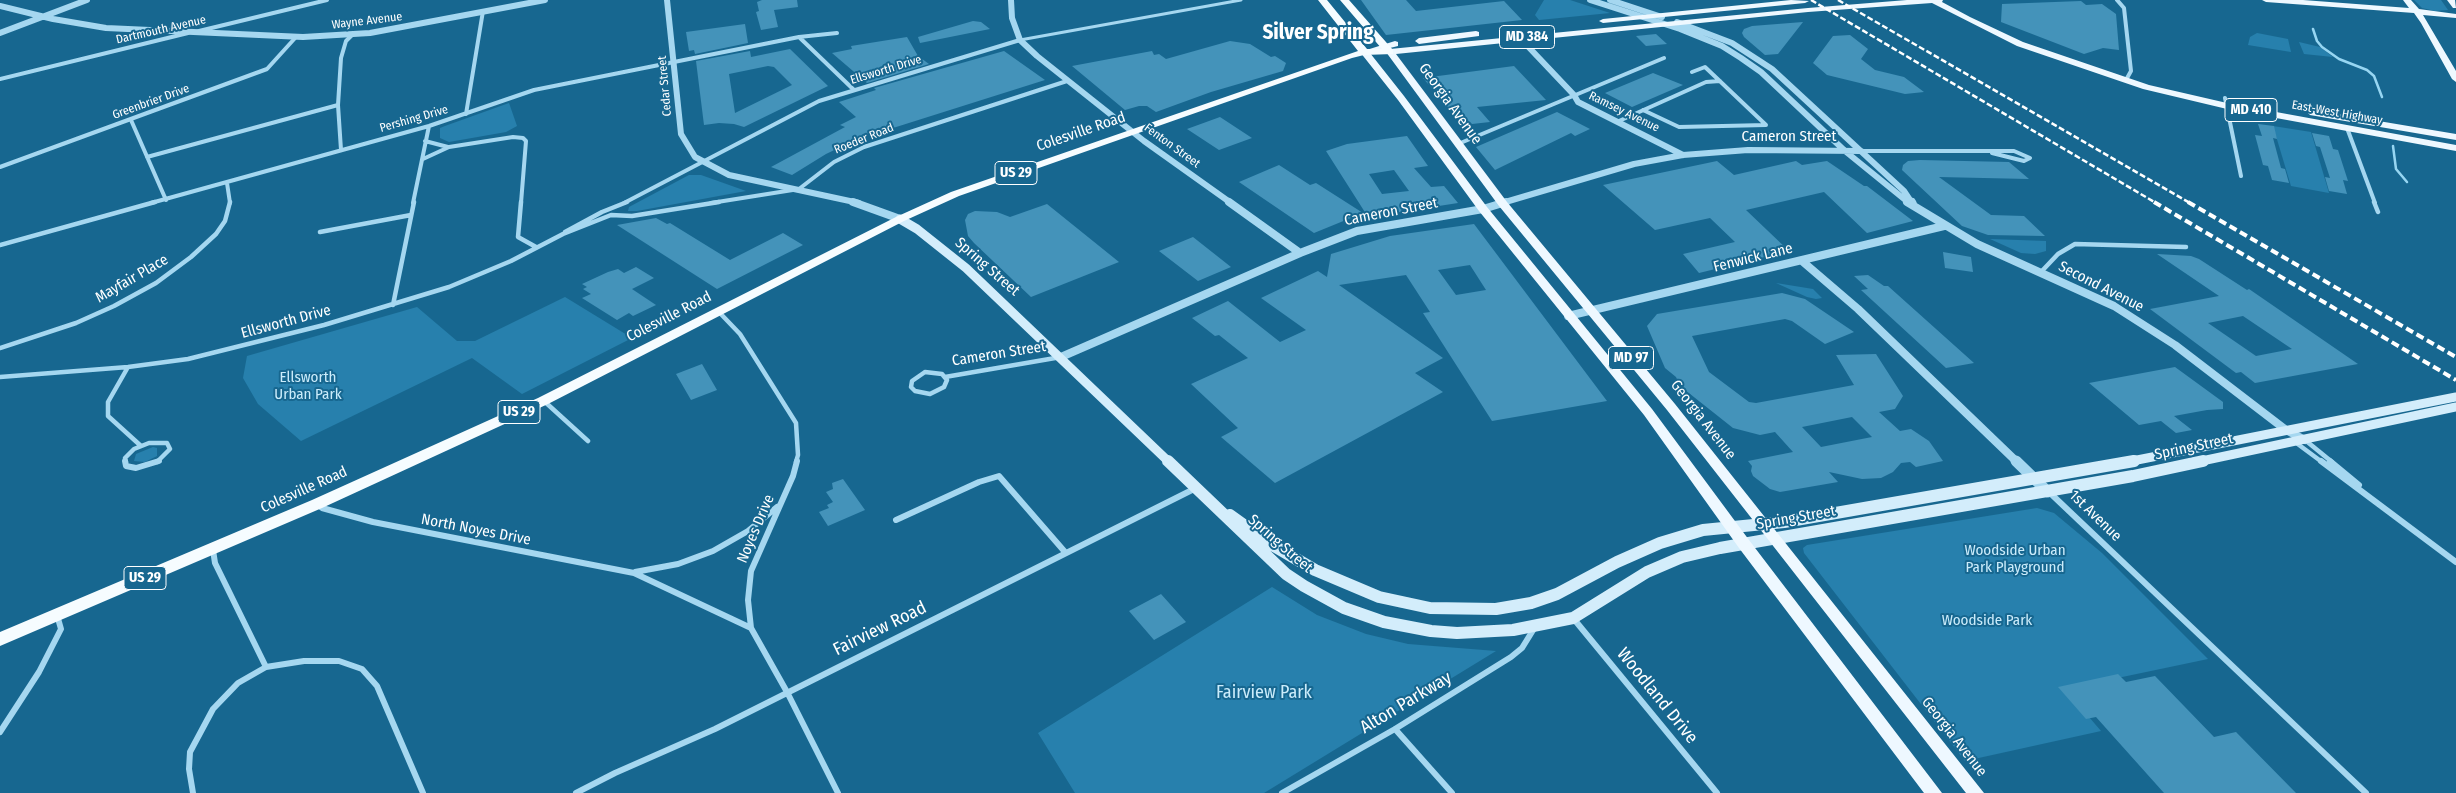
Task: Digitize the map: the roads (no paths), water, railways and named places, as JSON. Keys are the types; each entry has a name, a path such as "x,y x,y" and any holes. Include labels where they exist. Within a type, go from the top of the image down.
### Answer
{"highway":[{"path":"1322,0 1364,52"},
{"name":"Georgia Avenue","path":"1344,0 1387,48"},
{"name":"Colesville Road","path":"0,639 317,504 543,401 900,219 955,194 1364,52 1387,48"}],"main road":[{"name":"Colesville Road","path":"1387,48 1643,17 1830,0"},
{"name":"East-West Highway","path":"1933,0 1999,35 2093,71 2171,94 2456,137"},
{"name":"Colesville Road","path":"1387,48 1520,38 1939,0"},
{"path":"2266,0 2456,16"},
{"path":"2407,0 2430,29 2456,79"},
{"name":"Georgia Avenue","path":"1387,48 1503,204 1775,538 1976,793"},
{"name":"MD 97","path":"1364,52 1483,209 1644,408 1744,544 1934,793"},
{"name":"East-West Highway","path":"2226,102 2347,128 2456,148"},
{"name":"MD 97","path":"1424,129 1437,130 1460,158 1474,166"},
{"name":"Spring Street","path":"900,219 917,229 966,268 1286,574 1344,608 1384,622 1431,631 1483,632 1535,626 1573,618 1648,572 1682,557 1996,498 2048,492 2300,441 2456,404"},
{"name":"Spring Street","path":"1196,488 1269,543 1315,570 1379,597 1430,608 1496,609 1531,603 1557,594 1617,562 1660,543 1703,530 1763,525 2035,479 2442,400 2456,404"}],"street":[{"path":"0,33 86,0"},
{"name":"Dartmouth Avenue","path":"0,79 328,0"},
{"name":"Wayne Avenue","path":"0,6 42,17 106,28 296,37 352,35 404,28 483,10 545,0"},
{"name":"Cedar Street","path":"667,0 681,134 690,151 702,162"},
{"name":"Fenton Street","path":"1011,0 1012,18 1020,40 1067,81 1133,132 1300,253"},
{"name":"Ellsworth Drive","path":"563,234 569,228 625,203 819,101 1020,40 1241,0"},
{"path":"1590,0 1643,17"},
{"path":"1610,0 1680,23"},
{"path":"2118,0 2124,8 2131,71 2126,80"},
{"path":"466,114 483,10"},
{"name":"Second Avenue","path":"1643,17 1705,39 1741,58 1761,72 1845,151 1901,198 1944,226 1977,244 2114,306 2175,345 2456,562"},
{"name":"Second Avenue","path":"1680,23 1710,34 1750,54 1780,77 1904,191 1916,207"},
{"name":"Pershing Drive","path":"0,245 430,126 534,90 799,37 837,33"},
{"path":"341,150 338,105 341,58 343,47 352,35"},
{"name":"Greenbrier Drive","path":"0,168 267,69 296,37"},
{"path":"799,37 854,90"},
{"name":"Ramsey Avenue","path":"1520,38 1574,95 1578,102 1619,121 1683,155"},
{"path":"1458,144 1664,58"},
{"path":"1642,110 1679,127 1766,125 1706,67 1692,72"},
{"name":"Roeder Road","path":"611,214 632,216 798,189 834,162 864,148 1067,81"},
{"path":"1619,121 1706,82 1720,81"},
{"path":"1793,103 1807,102"},
{"path":"2226,102 2241,176"},
{"path":"147,158 338,105"},
{"path":"131,120 166,200"},
{"path":"393,305 425,141 430,126"},
{"path":"2347,128 2378,212"},
{"path":"423,159 449,147 513,137 523,138 526,141 518,237 536,247"},
{"path":"425,141 449,147"},
{"name":"Cameron Street","path":"945,376 946,383 944,387 935,392 919,393 912,388 912,380 920,374 937,372 945,376 1040,362 1061,357 1300,253 1367,229 1483,209 1634,164 1683,155 1748,150 1861,151"},
{"path":"1861,151 1992,153 2014,151 2030,158 2024,161 1992,153"},
{"name":"Spring Street","path":"702,162 729,175 858,203 900,219"},
{"name":"Mayfair Place","path":"2,348 76,323 114,306 156,283 191,257 216,234 224,221 230,203 227,183"},
{"name":"Ellsworth Drive","path":"0,377 128,367 188,358 248,345 393,305 449,287 521,257 536,247 563,234 611,214"},
{"path":"320,232 411,215"},
{"name":"Fenwick Lane","path":"1568,316 1944,226"},
{"path":"2041,272 2058,254 2075,244 2186,246"},
{"name":"1st Avenue","path":"1802,260 1858,309 2366,793"},
{"name":"Noyes Drive","path":"718,311 740,334 796,423 798,455 793,476 751,571 748,600 751,628 787,692 838,793"},
{"path":"128,367 108,402 108,416 141,446"},
{"path":"543,401 588,441"},
{"name":"Second Avenue","path":"2300,441 2384,507"},
{"path":"162,442 167,443 170,449 164,458 151,465 136,468 126,466 125,458 141,446 162,442"},
{"path":"896,520 979,482 999,476 1065,552"},
{"name":"Fairview Road","path":"576,793 615,773 715,729 1196,488"},
{"name":"North Noyes Drive","path":"317,504 322,508 374,522 634,573 751,628"},
{"name":"North Noyes Drive","path":"634,573 678,564 713,551 748,531 779,505"},
{"path":"213,549 212,554 215,563 266,667"},
{"path":"0,732 38,672 61,629 57,615"},
{"name":"Woodland Drive","path":"1573,618 1717,793"},
{"name":"Alton Parkway","path":"1282,793 1395,729 1511,657 1522,648 1535,626"},
{"path":"193,793 189,769 190,752 213,709 238,683 266,667 304,661 338,661 362,669 377,686 423,793"},
{"path":"1395,729 1452,793"}],"waterway":[{"path":"2313,29 2317,41 2322,47 2339,59 2367,70 2374,76 2382,97"},
{"path":"2393,146 2396,169 2407,182"}],"railway":[{"path":"1811,0 2156,203"},
{"path":"1838,0 2190,203"},
{"path":"2154,202 2456,380"},
{"path":"2188,202 2456,357"}],"district":[{"name":"Silver Spring","path":"1318,33"}],"park label":[{"name":"Ellsworth Urban Park","path":"308,386"},
{"name":"Woodside Urban Park Playground","path":"2015,560"},
{"name":"Woodside Park","path":"1987,621"},
{"name":"Fairview Park","path":"1264,693"}]}
